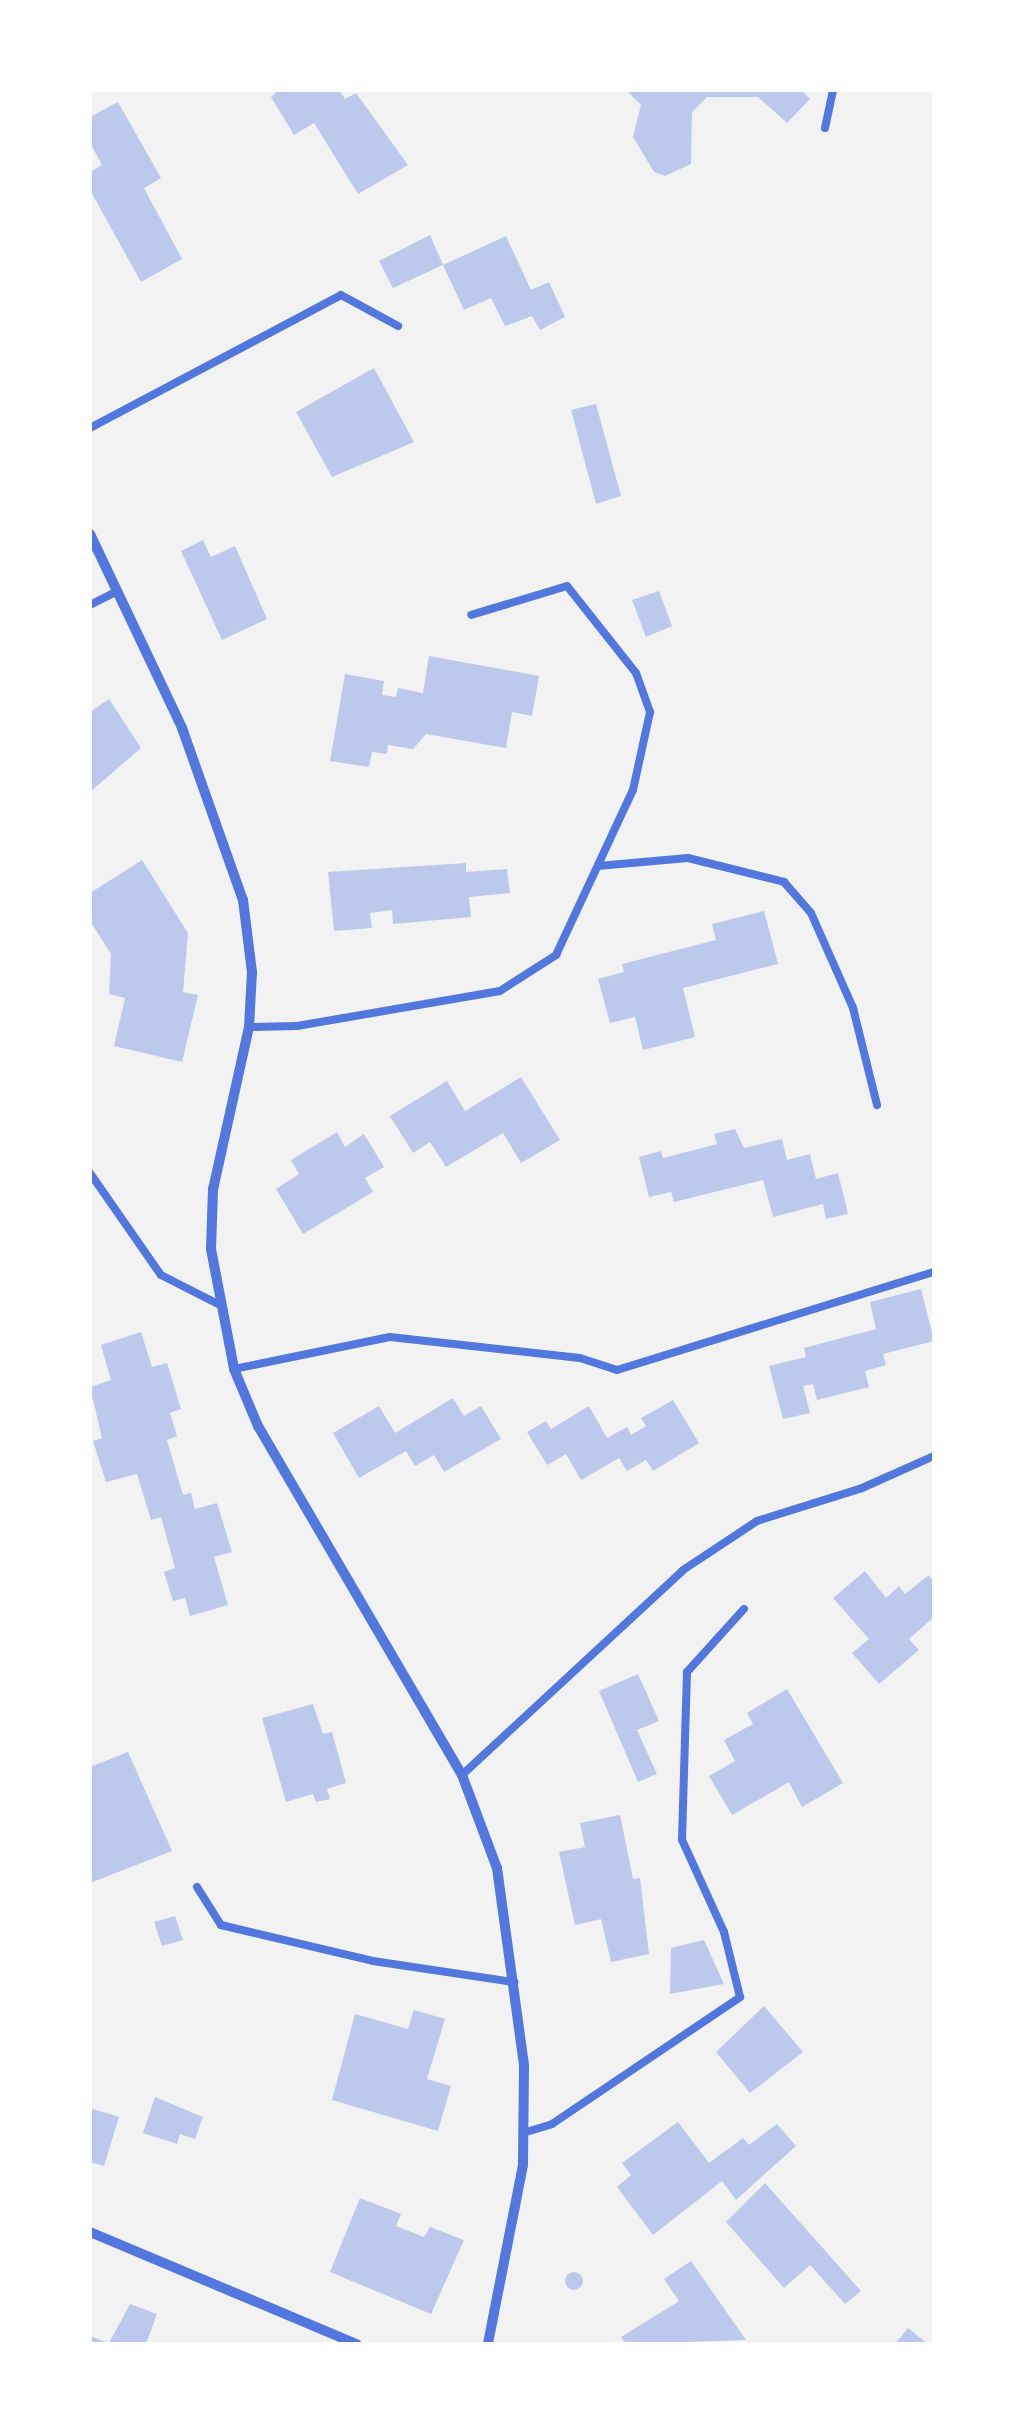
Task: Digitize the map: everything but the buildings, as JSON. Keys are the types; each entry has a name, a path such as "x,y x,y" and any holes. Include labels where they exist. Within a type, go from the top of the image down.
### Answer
{"street":[{"path":"90,534 182,728 243,900 252,972 250,1027 214,1188 218,1304 234,1369 258,1426 462,1775 497,1868 524,2066 523,2133 507,2263 488,2344"},
{"path":"90,2232 356,2344"}],"lane":[{"path":"825,128 833,90"},
{"path":"90,428 341,295 398,326"},
{"path":"250,1027 297,1026 500,991 556,956 634,790 650,712 636,673 567,586 471,615"},
{"path":"90,605 117,591"},
{"path":"598,866 688,858 784,882 811,913 852,1008 878,1104"},
{"path":"90,1173 161,1275 218,1304"},
{"path":"234,1369 390,1337 580,1358 617,1370 931,1274"},
{"path":"462,1775 683,1570 756,1521 862,1488 934,1456"},
{"path":"523,2133 552,2124 740,1996 724,1932 682,1840 687,1672 744,1609"},
{"path":"197,1887 221,1925 373,1960 514,1982"}]}
